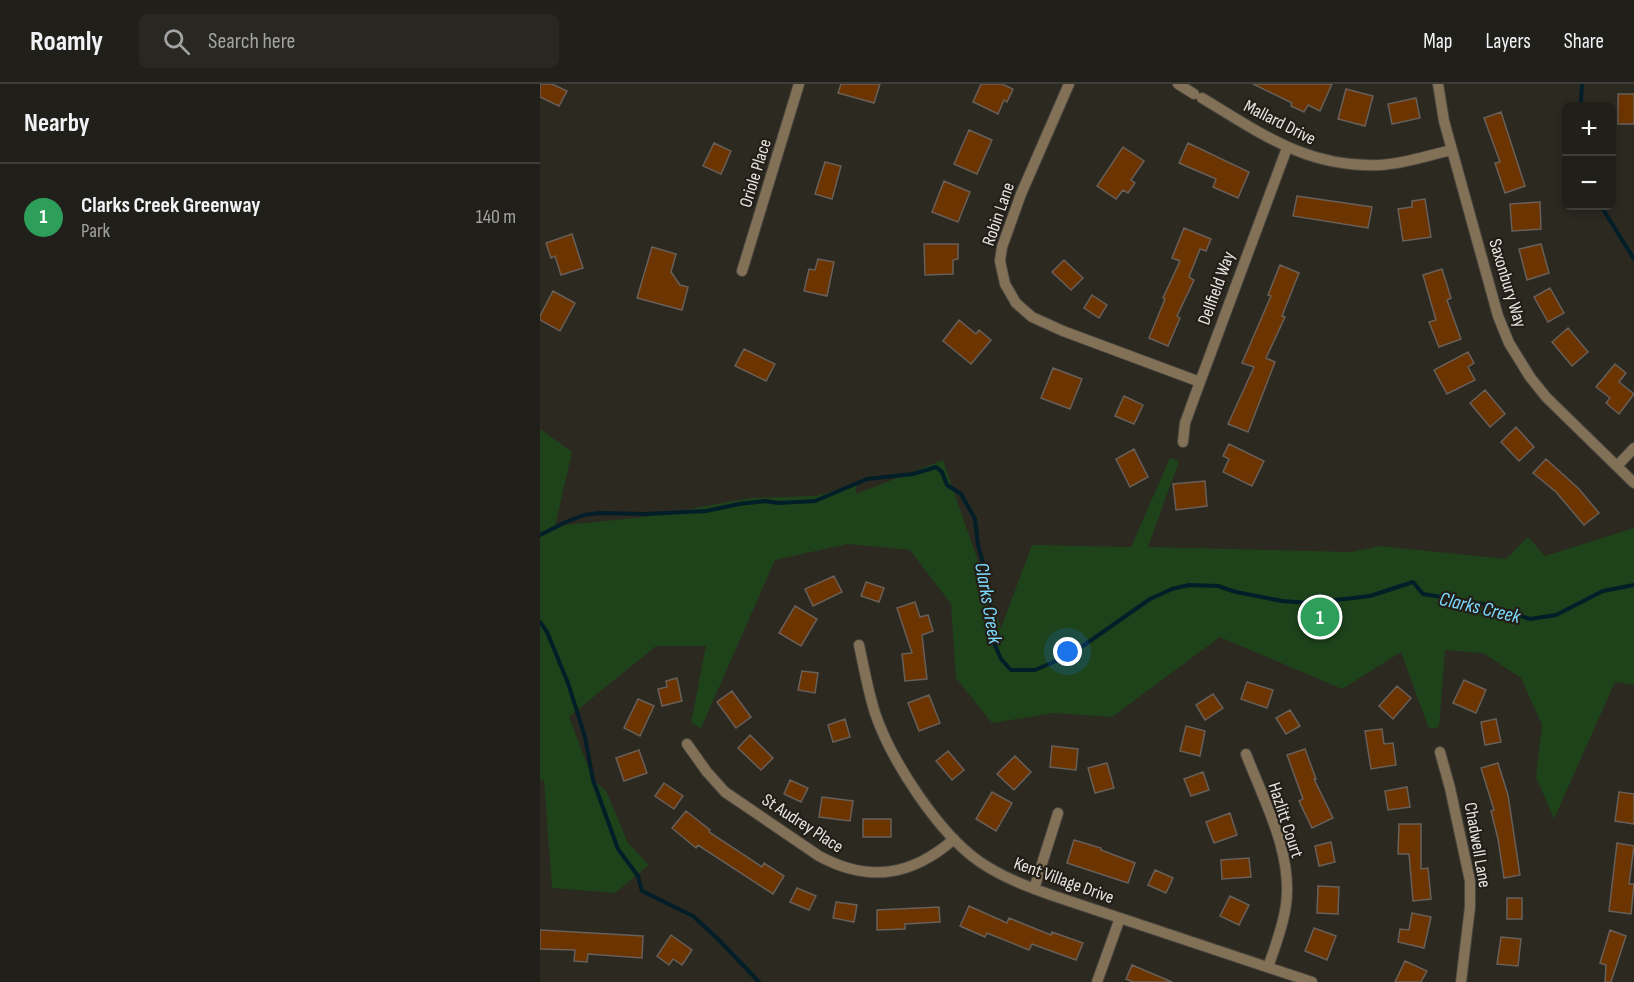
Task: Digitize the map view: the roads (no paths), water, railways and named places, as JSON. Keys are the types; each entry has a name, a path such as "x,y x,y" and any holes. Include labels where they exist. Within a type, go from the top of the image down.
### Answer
{"street":[{"name":"Oriole Place","path":"742,272 799,84"},
{"name":"Robin Lane","path":"1069,84 1021,194 1002,247 1000,261 1005,284 1016,303 1032,317 1063,331 1200,382"},
{"name":"Mallard Drive","path":"1178,84 1287,148 1332,162 1357,165 1393,164 1452,150"},
{"name":"Saxonbury Way","path":"1438,84 1441,107 1452,150 1498,316 1509,343 1530,377 1546,397 1634,483"},
{"name":"Dellfield Way","path":"1183,442 1185,423 1287,148"},
{"path":"1617,466 1634,448"},
{"name":"Kent Village Drive","path":"859,645 871,698 886,740 915,788 954,839 978,861 999,874 1034,889 1312,982"},
{"name":"St Audrey Place","path":"687,744 725,792 835,865 872,873 900,870 917,865 933,856 954,839"},
{"name":"Chadwell Lane","path":"1440,752 1470,880 1470,907 1461,982"},
{"name":"Hazlitt Court","path":"1246,754 1277,833 1287,880 1287,903 1283,925 1268,967"},
{"path":"1034,889 1058,813"},
{"path":"1097,982 1120,918"}],"waterway":[{"path":"1581,102 1582,84"},
{"path":"1603,210 1634,259"},
{"name":"Clarks Creek","path":"540,535 584,515 600,513 645,514 706,511 765,501 778,503 815,501 867,479 913,474 936,467 942,472 947,485 961,494 975,519 978,545 988,581 994,643 1001,659 1011,670 1035,670 1070,655 1150,599 1172,589 1189,585 1218,586 1282,601 1310,603 1370,596 1413,582 1423,594 1484,604 1530,619 1556,615 1603,591 1634,585"},
{"path":"540,622 547,632 568,683 585,737 593,780 618,849 638,876 642,891 693,916 759,982"}],"place":[{"name":"Clarks Creek Greenway","path":"1320,617"}]}
